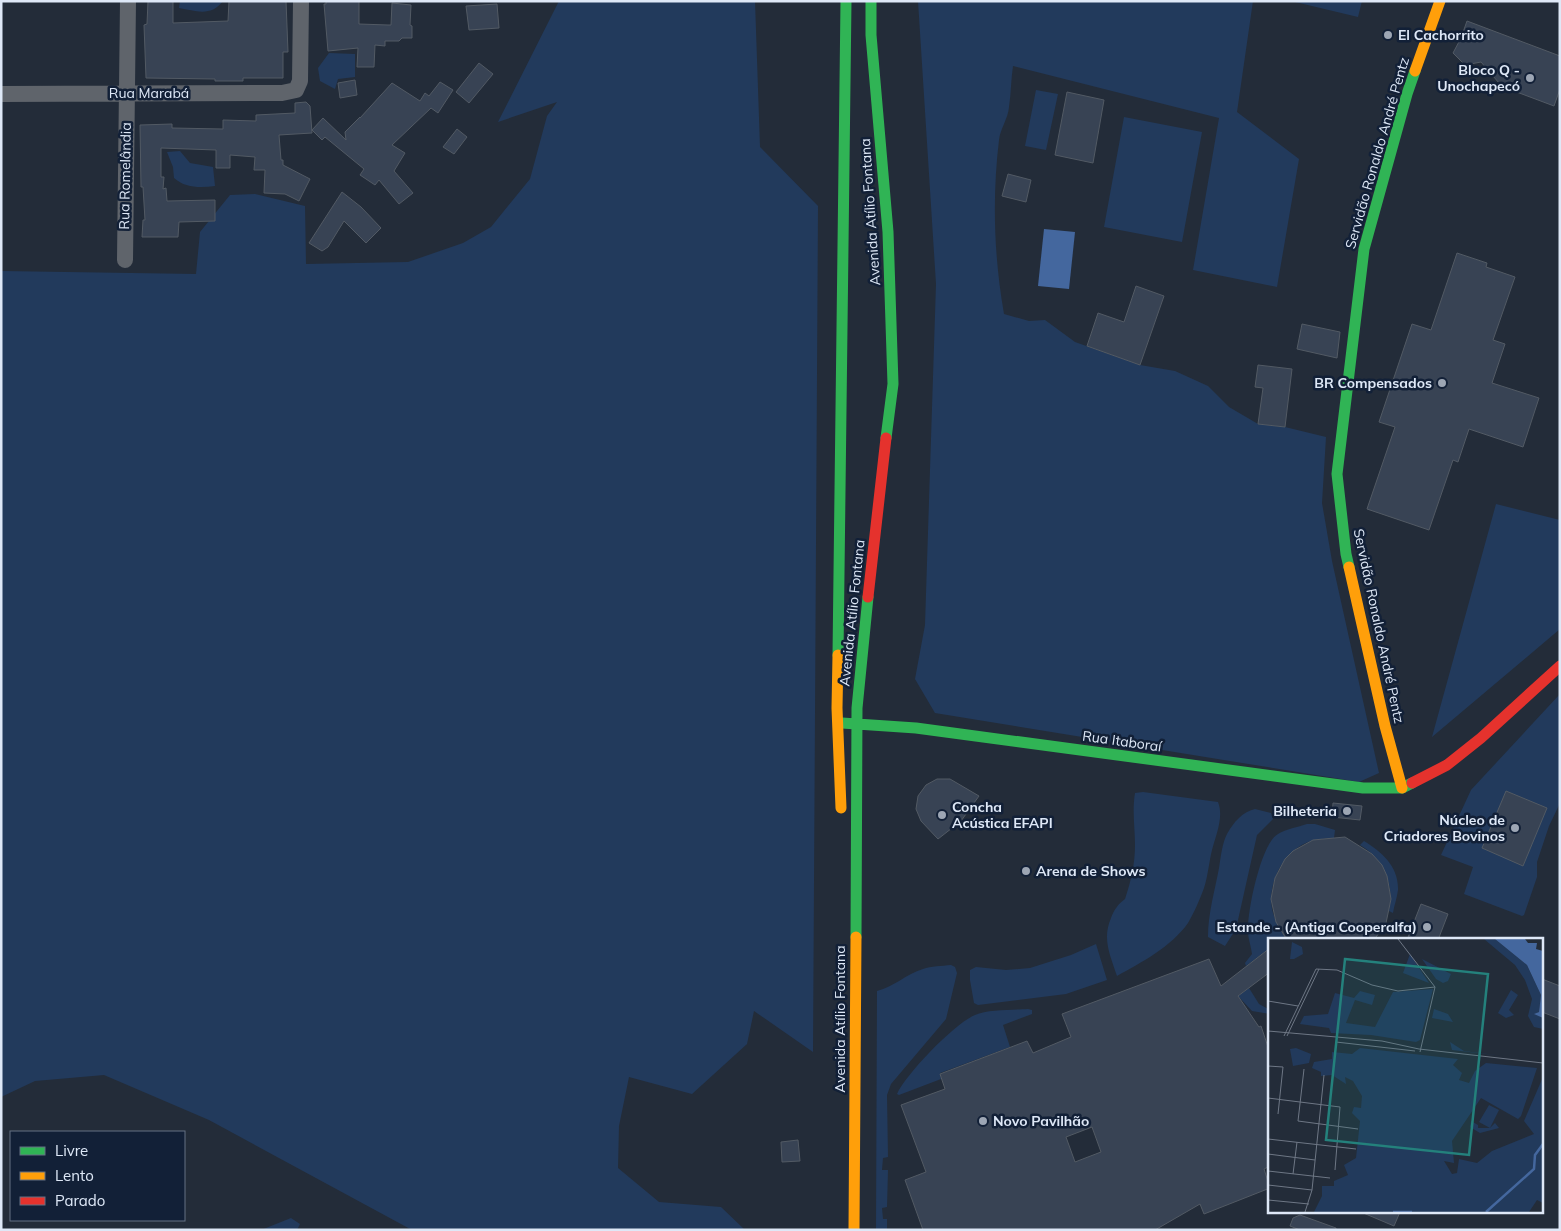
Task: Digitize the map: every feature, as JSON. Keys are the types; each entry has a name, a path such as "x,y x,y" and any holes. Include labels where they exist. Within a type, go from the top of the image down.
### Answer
{"main road":[{"name":"Avenida Atílio Fontana","path":"841,817 838,722 846,1"},
{"name":"Avenida Atílio Fontana","path":"854,1230 857,708 880,481 893,384 888,232 871,35 871,1"},
{"name":"Servidão Ronaldo André Pentz","path":"1402,788 1385,726 1346,554 1337,474 1364,249 1407,94 1440,1"},
{"path":"1402,788 1447,764 1481,738 1560,666"},
{"name":"Rua Itaboraí","path":"838,722 926,729 1363,788 1402,788"}],"street":[{"name":"Rua Romelândia","path":"124,260 128,1"},
{"name":"Rua Marabá","path":"1,94 282,93 296,90 300,81 302,1"}],"shaded area":[{"path":"180,1 223,1 213,9 203,12 179,8"},
{"path":"559,1 755,1 760,147 818,206 813,1052 754,1011 747,1044 692,1094 629,1077 619,1126 618,1168 659,1202 721,1207 745,1230 412,1230 209,1120 104,1075 35,1081 1,1097 1,271 196,274 200,232 230,195 255,194 305,206 306,264 408,262 463,243 491,227 530,179 547,116 557,102 498,122"},
{"path":"918,1 1253,1 1237,112 1299,159 1277,287 1193,270 1219,118 1013,66 1008,111 999,140 995,184 996,249 1004,314 1029,321 1045,320 1075,342 1140,365 1175,371 1208,386 1229,407 1258,424 1285,427 1326,437 1322,503 1332,561 1379,773 1359,782 935,713 915,679 925,625 936,284"},
{"path":"1291,1 1362,1 1358,17"},
{"path":"329,53 355,54 355,77 338,79 335,89 320,81 318,68"},
{"path":"1036,90 1058,94 1046,150 1025,146"},
{"path":"1124,117 1202,132 1182,242 1104,227"},
{"path":"180,151 190,163 213,167 215,186 193,187 183,184 174,178 173,167 167,152"},
{"path":"1044,229 1075,232 1069,289 1038,286"},
{"path":"1496,504 1560,520 1560,629 1432,737"},
{"path":"1560,694 1560,803 1549,826 1537,862 1537,877 1524,915 1522,916 1464,894 1473,867 1441,855 1471,790"},
{"path":"1143,792 1218,802 1220,820 1207,879 1197,906 1188,923 1165,947 1117,976 1108,947 1107,933 1113,912 1125,899 1131,879 1135,852 1134,800 1135,793"},
{"path":"1255,809 1271,813 1273,819 1257,835 1236,929 1225,946 1208,937 1210,910 1223,846 1227,834 1242,815"},
{"path":"1315,824 1335,830 1334,838 1315,840 1295,849 1281,866 1276,876 1271,898 1274,916 1285,937 1268,938 1268,950 1246,966 1245,963 1252,954 1248,936 1248,922 1256,879 1266,850 1272,840 1278,834 1288,829"},
{"path":"1364,841 1383,855 1396,874 1398,890 1393,913 1389,911 1389,882 1375,857 1360,845"},
{"path":"1096,944 1107,980 1066,994 978,1005 974,1003 970,970 976,967 1006,970 1030,968 1071,955"},
{"path":"951,965 955,967 957,973 946,1019 891,1084 887,1095 888,1157 883,1158 882,1170 888,1170 887,1207 882,1208 883,1219 887,1219 887,1230 876,1230 877,991 889,987 923,969"},
{"path":"1249,988 1259,1004 1268,1009 1268,1014 1252,1011 1238,996"},
{"path":"1032,1010 1032,1014 1003,1025 1010,1047 940,1073 941,1079 899,1095 897,1094 920,1062 944,1038 966,1020 980,1013"},
{"path":"291,1218 300,1224 297,1230 261,1230"}],"building":[{"path":"148,1 173,1 173,23 228,21 229,1 286,1 288,52 283,52 283,78 243,78 243,81 215,81 215,79 146,78 144,25 147,24"},
{"path":"326,1 359,1 359,24 391,25 392,3 411,5 410,25 412,26 412,38 402,38 399,41 385,41 385,46 375,45 374,67 357,67 358,48 328,51 324,4 326,4"},
{"path":"497,4 499,28 469,30 466,6"},
{"path":"1467,21 1560,56 1560,89 1554,106 1498,85 1499,83 1481,62 1465,65 1453,53"},
{"path":"479,63 493,74 469,103 456,92"},
{"path":"355,80 357,95 340,98 338,83"},
{"path":"440,82 453,90 438,113 431,108 392,145 405,153 394,171 413,193 399,204 379,180 375,185 360,175 364,169 325,137 322,140 312,130 323,118 346,140 345,132 392,83 420,101 425,93 429,96"},
{"path":"1067,92 1104,100 1093,163 1055,155"},
{"path":"306,102 310,106 312,133 279,135 283,165 310,179 299,201 285,194 264,193 265,170 254,170 255,157 230,155 230,168 216,168 216,150 161,148 161,177 164,177 163,189 166,188 167,201 215,200 215,221 179,222 178,237 142,237 143,220 145,220 143,187 141,187 140,125 172,124 172,128 223,129 223,120 256,121 256,115 295,113 295,103"},
{"path":"457,129 467,137 454,154 443,147"},
{"path":"1008,174 1031,180 1026,202 1002,196"},
{"path":"342,192 361,207 381,228 366,243 344,221 328,247 322,251 309,243"},
{"name":"BR Compensados","path":"1457,253 1487,263 1486,267 1515,277 1493,340 1505,344 1492,383 1539,398 1523,447 1469,429 1458,462 1453,460 1429,530 1367,509 1395,427 1379,422 1412,324 1431,330"},
{"path":"1136,286 1164,296 1140,365 1087,346 1098,313 1124,322"},
{"path":"1302,324 1340,332 1337,358 1297,349"},
{"path":"1258,365 1292,369 1285,427 1258,424 1263,388 1255,387"},
{"name":"Concha Acústica EFAPI","path":"937,779 950,779 979,796 961,821 938,839 921,821 916,809 918,796 926,785"},
{"name":"Núcleo de Criadores Bovinos","path":"1506,791 1547,808 1523,866 1482,848"},
{"name":"Bilheteria","path":"1333,803 1362,806 1360,820 1332,817"},
{"path":"1345,837 1372,854 1382,865 1387,876 1391,899 1386,923 1375,938 1286,938 1276,922 1271,899 1275,878 1285,859 1293,851 1313,840"},
{"name":"Estande - (Antiga Cooperalfa)","path":"1421,904 1448,914 1439,938 1408,938"},
{"path":"1268,950 1268,974 1238,996 1259,1027 1261,1026 1268,1047 1268,1167 1264,1169 1268,1189 1204,1214 1200,1204 1155,1230 923,1230 905,1180 926,1172 901,1105 945,1089 940,1074 1027,1041 1033,1053 1071,1037 1062,1014 1209,959 1221,986","holes":["1092,1127 1101,1152 1075,1162 1066,1137"]},
{"path":"1544,980 1560,986 1560,1019 1544,1013"},
{"path":"798,1140 800,1161 782,1162 781,1142"},
{"path":"1366,1214 1399,1214 1394,1226"},
{"path":"1300,1215 1336,1228 1336,1230 1300,1230 1290,1226 1293,1218"}],"traffic: fast":[{"path":"838,655 846,1"},
{"path":"871,1 871,35 888,232 893,384 886,438"},
{"path":"1349,567 1337,474 1364,249 1415,71"},
{"path":"856,937 857,708 868,597"},
{"path":"842,723 916,728 1363,788 1402,788 1412,783"}],"traffic: slow":[{"path":"1415,71 1440,1"},
{"path":"1349,567 1385,726 1402,788"},
{"path":"838,655 837,708 841,808"},
{"path":"854,1230 856,937"}],"traffic: jam":[{"path":"868,597 886,438"},
{"path":"1412,783 1447,765 1481,738 1560,666"}],"place":[{"name":"El Cachorrito","path":"1388,35"},
{"name":"Bloco Q - Unochapecó","path":"1530,78"},
{"name":"BR Compensados","path":"1442,383"},
{"name":"Bilheteria","path":"1347,811"},
{"name":"Concha Acústica EFAPI","path":"942,815"},
{"name":"Núcleo de Criadores Bovinos","path":"1515,828"},
{"name":"Arena de Shows","path":"1026,871"},
{"name":"Estande - (Antiga Cooperalfa)","path":"1427,927"},
{"name":"Novo Pavilhão","path":"983,1121"}]}
